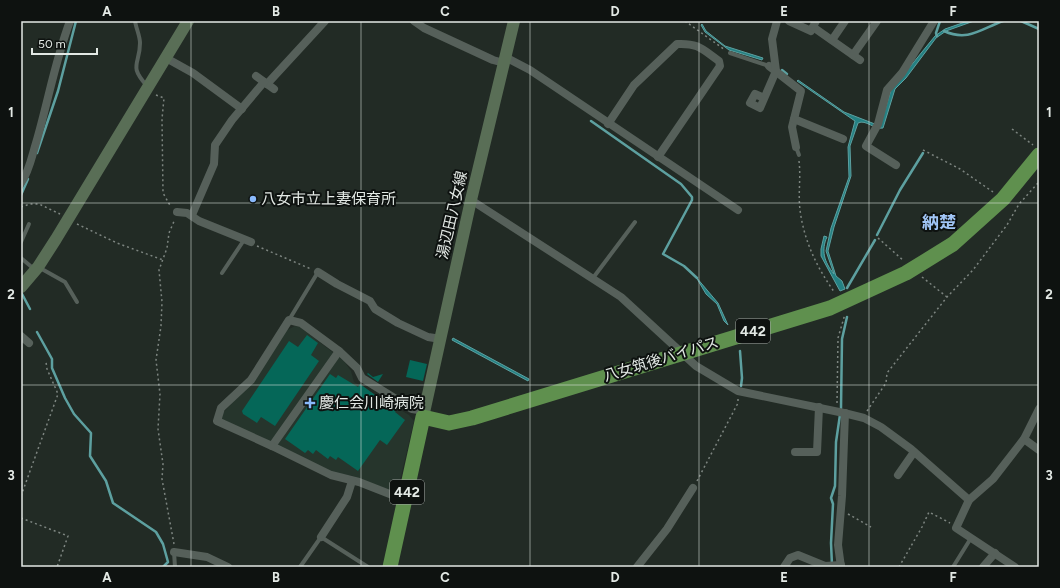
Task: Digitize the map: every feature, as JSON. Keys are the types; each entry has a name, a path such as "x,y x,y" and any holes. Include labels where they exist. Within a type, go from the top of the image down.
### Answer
{"highway":[{"name":"八女筑後バイパス","path":"424,414 450,422 472,418 830,308 906,273 953,244 1003,199 1037,150"},
{"name":"442","path":"390,567 424,414"}],"main road":[{"path":"21,287 37,269 148,90 188,21"},
{"name":"湯辺田八女線","path":"424,414 471,200 514,21"}],"street":[{"path":"21,183 30,162 48,100 57,55 70,21"},
{"path":"192,215 214,164 215,145 242,109 269,85 325,21"},
{"path":"414,21 424,28 493,60 505,60 530,70 608,124 738,210"},
{"path":"764,98 773,69 772,39 777,21"},
{"path":"789,21 811,31 814,24 832,40 857,57 879,23"},
{"path":"832,40 845,21"},
{"path":"896,165 866,146 878,124 887,90 902,73 934,21"},
{"path":"608,124 634,85 677,44 692,43 700,47 719,61 720,66 658,157"},
{"path":"166,58 193,73 242,109"},
{"path":"773,69 801,91 792,127 797,151"},
{"path":"256,76 269,85"},
{"path":"794,119 843,139"},
{"path":"471,200 594,278 642,315 649,324 680,354 696,366 738,391 819,407 864,418 881,427 914,452 969,500"},
{"path":"177,212 192,215 199,221 247,241"},
{"path":"318,272 370,301 375,309 398,322 428,337 441,339"},
{"path":"405,500 331,475 217,421 221,408 251,380 289,320 301,323 339,350 357,368 362,378 412,409 424,414"},
{"path":"21,336 29,343"},
{"path":"272,446 339,350"},
{"path":"795,452 817,452 819,407"},
{"path":"1015,567 956,528 969,500 993,479 1024,439 1038,419 1039,409"},
{"path":"784,567 790,558 798,555 825,566 841,566 838,545 841,510 841,412"},
{"path":"1024,439 1039,450"},
{"path":"898,475 914,452"},
{"path":"321,538 347,497 352,481"},
{"path":"637,567 666,529 693,488"},
{"path":"174,552 207,557 228,567"},
{"path":"983,567 995,553"}],"lane":[{"path":"135,21 140,43 136,62 137,75 148,90"},
{"path":"730,53 773,69"},
{"path":"594,278 635,222"},
{"path":"21,242 29,224"},
{"path":"222,273 247,241"},
{"path":"21,258 37,269 65,282 77,302"},
{"path":"289,320 318,272"},
{"path":"300,567 321,538 368,567"},
{"path":"953,567 971,538"},
{"path":"174,552 175,567"}],"path":[{"path":"685,21 730,53"},
{"path":"148,90 164,98 162,119 163,193 170,207 177,212 159,270 162,302 161,326 156,360 160,394 158,429 163,464 162,479 167,498 174,552"},
{"path":"1012,128 1037,150"},
{"path":"923,150 952,164 994,193"},
{"path":"797,151 801,177 800,211 817,266 838,296"},
{"path":"864,418 870,405 886,383 887,373 947,297 973,270 1007,225 1019,204 1039,182"},
{"path":"21,207 30,204 39,204 117,243 163,260"},
{"path":"878,238 907,263"},
{"path":"247,241 318,272"},
{"path":"920,275 947,297"},
{"path":"841,412 838,394 838,338 845,312"},
{"path":"21,496 58,394 46,362"},
{"path":"693,488 738,403 738,391"},
{"path":"841,510 871,527"},
{"path":"899,567 929,512 956,528"},
{"path":"21,518 68,536 57,567"}],"shaded area":[{"name":"慶仁会川崎病院","path":"295,326 300,327 344,361 351,371 354,382 409,415 414,421 397,493 353,476 335,473 221,419 223,413 242,392 285,331"}],"water":[{"path":"968,21 974,21 946,31 936,38 906,78 895,89 883,128 876,128 864,122 858,123 850,146 851,176 834,227 828,251 836,276 842,281 845,289 840,291 821,256 821,249 824,236 827,237 824,247 824,256 834,274 826,251 831,228 849,177 848,147 855,121 797,81 798,80 844,112 880,126 891,90 935,36 945,29"},
{"path":"702,24 706,31 725,46 763,58 762,60 729,50 705,32 701,25"},
{"path":"696,277 718,303 728,325 724,321 717,304 706,294"},
{"path":"453,338 529,379 528,381 452,340"}],"building":[{"path":"307,335 318,343 311,355 319,361 275,426 261,417 257,423 243,414 242,411 289,341 298,347"},
{"path":"410,360 427,364 423,381 406,377"},
{"path":"368,373 373,377 383,374 378,382 367,374"},
{"path":"330,374 336,378 338,375 358,387 360,384 397,409 395,412 405,420 387,445 380,440 358,471 338,457 336,460 330,456 328,459 316,450 313,454 308,450 305,453 285,439"}],"waterway":[{"path":"37,153 58,91 76,21"},
{"path":"937,36 936,33 940,21"},
{"path":"944,31 953,34 967,35 981,31 1003,21"},
{"path":"1021,21 1039,29"},
{"path":"782,70 787,74"},
{"path":"591,121 681,184 692,197 692,200 663,254 684,266 697,278"},
{"path":"877,235 900,190 923,153"},
{"path":"21,195 28,179"},
{"path":"847,288 875,240"},
{"path":"21,292 30,309"},
{"path":"832,565 831,543 833,504 831,498 835,486 836,442 841,408 842,339 847,317"},
{"path":"37,332 52,359 52,368 65,398 74,414 91,433 90,456 106,481 113,503 156,532 163,544 168,562 163,567"},
{"path":"740,351 742,378 741,386"}],"place":[{"name":"八女市立上妻保育所","path":"253,199"},
{"name":"慶仁会川崎病院","path":"310,403"}],"district":[{"name":"納楚","path":"939,222"}]}
